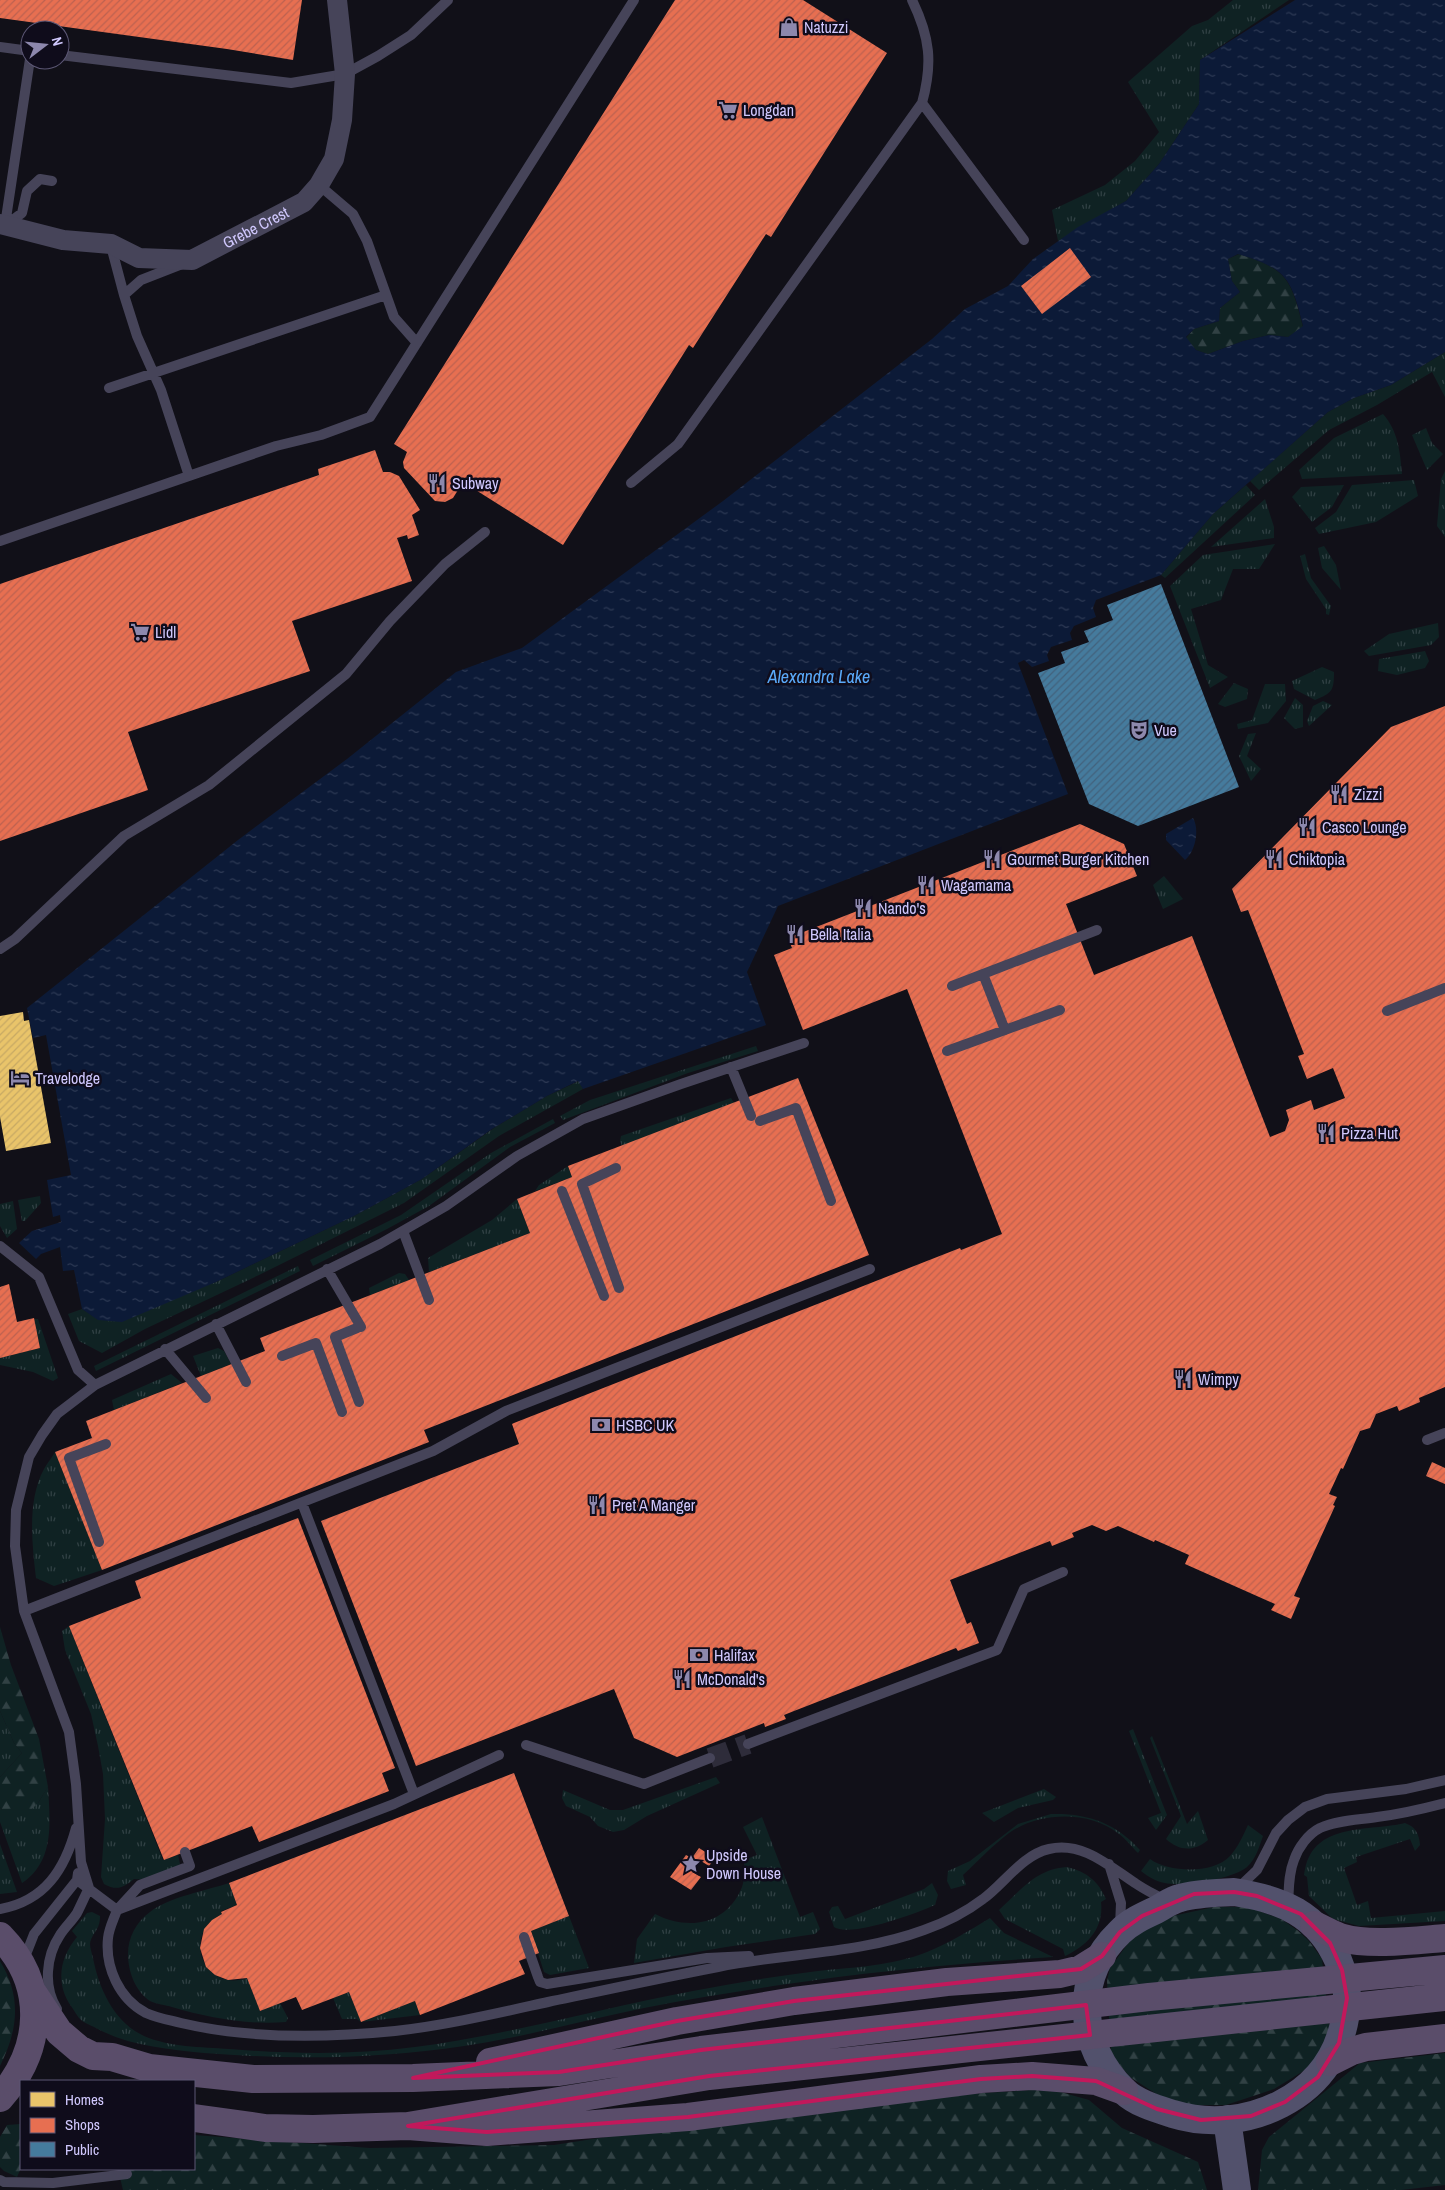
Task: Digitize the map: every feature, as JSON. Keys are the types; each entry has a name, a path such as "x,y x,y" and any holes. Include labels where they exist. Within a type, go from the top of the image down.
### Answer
{"main road":[{"path":"195,2118 265,2128 313,2129 408,2126 488,2132 688,2117 981,2079 1024,2077 1096,2081 1124,2091 1157,2109 1201,2120 1251,2116 1285,2102 1318,2078 1330,2062 1345,2023 1347,1998 1342,1970 1330,1942 1301,1914 1257,1896 1234,1892 1194,1894 1169,1902 1142,1916 1120,1932 1102,1956 1086,1994 1086,2018 1092,2043 1124,2091"},
{"path":"1314,1925 1344,1938 1369,1941 1415,1941 1445,1938"},
{"path":"0,1936 14,1950 29,1978 33,1993 34,2028 23,2065 0,2098"},
{"path":"413,2078 677,2021 794,2000 875,1990 1060,1974 1081,1970 1102,1956"},
{"path":"33,1993 66,2040 93,2056 112,2056 149,2068 253,2079 413,2078 559,2072 701,2050 1149,1997 1445,1969"},
{"path":"408,2126 709,2076 1445,1997"},
{"path":"1330,2062 1352,2051 1366,2048 1445,2038"},
{"path":"0,2102 20,2094"},
{"path":"1227,2119 1236,2190"}],"street":[{"name":"Grebe Crest","path":"2,225 63,240 111,244 139,258 192,260 304,202 319,185 334,159 342,120 346,74 337,0"}],"lane":[{"path":"70,56 291,83 346,74 411,35 448,0"},
{"path":"0,541 276,446 321,435 370,418 634,0"},
{"path":"632,483 678,444 922,104 928,80 929,55 926,34 912,0"},
{"path":"0,47 20,50"},
{"path":"2,225 28,70"},
{"path":"922,104 1024,240"},
{"path":"2,225 22,213 27,191 40,179 52,181"},
{"path":"319,185 354,214 367,241 394,317 417,342"},
{"path":"111,244 124,295 152,374 161,390 189,476"},
{"path":"124,295 142,280 192,260"},
{"path":"109,388 386,295"},
{"path":"0,949 15,939 124,836 209,785 346,674 390,622 445,564 485,532"},
{"path":"952,986 1097,930"},
{"path":"0,941 15,939"},
{"path":"983,974 1005,1030"},
{"path":"1387,1011 1445,988"},
{"path":"947,1051 1060,1010"},
{"path":"112,2056 79,2042 74,2037 53,2003 47,1976 51,1952 59,1935 76,1914 88,1888 81,1862 69,1732 24,1611 15,1546 16,1510 21,1484 29,1457 42,1435 57,1414 95,1385 403,1231 446,1206 517,1156 576,1122 804,1043"},
{"path":"731,1067 756,1119 796,1108 831,1202"},
{"path":"616,1168 582,1184 619,1288"},
{"path":"562,1191 604,1296"},
{"path":"403,1231 429,1300"},
{"path":"0,1246 39,1277 78,1370 95,1385"},
{"path":"24,1611 433,1451 506,1411 870,1269"},
{"path":"327,1270 359,1327 334,1337 359,1402"},
{"path":"216,1324 246,1382"},
{"path":"282,1356 316,1343 342,1412"},
{"path":"165,1349 206,1398"},
{"path":"1427,1440 1445,1433"},
{"path":"100,1542 69,1458 106,1444"},
{"path":"302,1503 414,1794"},
{"path":"748,1744 997,1650 1024,1589 1063,1572"},
{"path":"526,1744 644,1784 710,1758"},
{"path":"117,1910 212,1875 414,1794 499,1755"},
{"path":"1234,1892 1257,1870 1276,1833 1288,1820 1305,1807 1326,1799 1406,1789 1445,1780"},
{"path":"1288,1908 1290,1873 1294,1859 1302,1845 1312,1834 1321,1828 1336,1823 1415,1811 1445,1803"},
{"path":"0,1909 26,1901 51,1884 70,1850 78,1817"},
{"path":"185,1852 190,1866 140,1886 117,1910 108,1934 107,1959 113,1977 124,1996 145,2012 196,2026 274,2034 395,2031 469,2020 721,1966 882,1942 925,1930 962,1912 984,1899 1025,1861 1048,1849 1068,1848 1086,1852 1109,1864 1142,1887 1169,1902"},
{"path":"22,1964 34,1934 77,1880 81,1862"},
{"path":"1109,1864 1121,1904 1120,1932"},
{"path":"77,1880 117,1910"},
{"path":"524,1937 540,1982 547,1984 707,1958 790,1955"},
{"path":"0,2180 4,2182 53,2183 127,2174"}],"highlighted area":[{"path":"1234,1892 1257,1896 1301,1914 1330,1943 1342,1970 1347,1998 1339,2043 1318,2077 1285,2102 1251,2116 1201,2120 1157,2109 1096,2081 1032,2076 981,2079 688,2117 487,2132 408,2126 709,2076 1090,2035 1086,2005 701,2050 559,2072 413,2078 677,2021 794,2001 1081,1969 1102,1956 1120,1932 1142,1916 1194,1894"}],"green space":[{"path":"1233,0 1289,0 1200,60 1199,104 1159,164 1126,201 1058,241 1052,210 1105,185 1135,161 1159,132 1128,82 1192,26 1208,20"},
{"path":"1239,254 1268,265 1284,278 1295,297 1303,327 1288,337 1269,335 1243,341 1208,354 1196,350 1186,338 1194,329 1219,321 1220,308 1240,292 1232,281 1228,259"},
{"path":"1445,352 1445,397 1432,372 1377,405 1329,430 1259,490 1250,481 1328,412 1354,398 1391,385"},
{"path":"1383,414 1395,434 1402,474 1302,479 1299,470 1334,438"},
{"path":"1426,428 1432,443 1443,454 1427,470 1412,435"},
{"path":"1445,471 1445,537 1437,526 1441,479"},
{"path":"1414,480 1418,496 1376,522 1319,534 1315,528 1336,512 1352,485"},
{"path":"1246,485 1255,495 1165,578 1161,575 1213,514"},
{"path":"1344,485 1332,507 1312,522 1292,497 1301,487"},
{"path":"1265,499 1274,527 1274,538 1211,547"},
{"path":"1275,544 1259,569 1233,569 1221,600 1191,609 1208,665 1228,677 1210,688 1170,586 1203,555"},
{"path":"1324,546 1336,565 1341,590 1322,568 1318,548"},
{"path":"1305,554 1311,578 1331,606 1329,615 1326,614 1326,609 1306,579 1300,556"},
{"path":"1438,623 1439,637 1431,645 1369,656 1364,651 1389,634"},
{"path":"1425,651 1429,661 1425,668 1397,675 1378,671 1379,659"},
{"path":"1322,667 1334,672 1332,687 1328,693 1315,700 1294,689 1292,681"},
{"path":"1234,683 1248,689 1247,699 1225,707 1218,704"},
{"path":"1265,684 1285,684 1286,701 1268,723 1238,729 1237,724 1252,720"},
{"path":"1295,698 1303,705 1303,727 1295,729 1284,718"},
{"path":"1323,701 1332,705 1309,726 1307,721 1313,706"},
{"path":"1256,733 1247,756 1261,769 1251,781 1239,756 1248,734"},
{"path":"1164,876 1183,899 1163,909 1153,885"},
{"path":"756,1046 758,1051 688,1073 563,1120 560,1116 590,1100"},
{"path":"579,1081 583,1089 499,1136 404,1203 145,1329 102,1353 79,1341 68,1314 82,1309 99,1320 216,1282 354,1216 422,1179 494,1128 547,1096"},
{"path":"731,1098 734,1103 622,1146 621,1136"},
{"path":"553,1119 555,1123 510,1147 429,1206 313,1266 310,1260 401,1215 491,1153"},
{"path":"568,1166 572,1177 535,1191 539,1185"},
{"path":"40,1196 41,1203 25,1221 22,1221 18,1200"},
{"path":"517,1199 530,1233 429,1272 428,1258 492,1220"},
{"path":"13,1201 17,1229 7,1238 0,1226 0,1204"},
{"path":"298,1266 300,1271 96,1371 94,1366"},
{"path":"399,1273 405,1274 409,1280 370,1295 369,1288"},
{"path":"34,1319 38,1319 58,1378 53,1381 33,1372 0,1365 0,1358 40,1348"},
{"path":"218,1348 224,1351 231,1364 201,1376 193,1356"},
{"path":"171,1374 182,1383 114,1410 112,1400"},
{"path":"55,1452 102,1570 54,1586 36,1578 32,1522 35,1494 39,1481 45,1467"},
{"path":"69,1626 163,1860 178,1855 180,1864 178,1868 149,1880 134,1879 120,1888 104,1884 101,1877 105,1819 103,1774 91,1714 65,1650 62,1631"},
{"path":"0,1627 11,1665 39,1739 48,1787 38,1803 30,1811 14,1813 2,1810 0,1807 0,1777 22,1753 14,1743 0,1711"},
{"path":"0,1711 14,1743 22,1753 0,1777"},
{"path":"1133,1729 1167,1815 1156,1830 1148,1818 1161,1813 1129,1731"},
{"path":"1152,1736 1187,1824 1198,1811 1208,1840 1197,1847 1181,1848 1166,1839 1181,1816 1150,1738"},
{"path":"716,1777 720,1783 647,1816 624,1830 613,1832 598,1826 590,1817 566,1806 562,1798 563,1790 610,1810 623,1810"},
{"path":"48,1787 49,1827 45,1852 33,1874 22,1883 0,1822 0,1807 2,1810 38,1803"},
{"path":"1044,1789 1056,1797 1053,1800 1018,1808 994,1822 982,1813"},
{"path":"1051,1814 1077,1815 1111,1826 1140,1850 1138,1853 1119,1834 1107,1826 1093,1821 1079,1818 1049,1818 1021,1826 1009,1833 963,1875 966,1885 951,1889 947,1881 948,1871 970,1861 1018,1824"},
{"path":"762,1817 800,1917 813,1912 820,1929 815,1934 634,1963 637,1939 655,1914 680,1922 693,1923 717,1917 727,1910 742,1887 744,1860 757,1855 743,1827"},
{"path":"1405,1823 1418,1834 1420,1845 1415,1851 1410,1839 1356,1857 1357,1862 1344,1868 1357,1905 1368,1901 1371,1918 1445,1911 1445,1921 1359,1926 1333,1919 1309,1896 1307,1877 1304,1875 1308,1859 1317,1846 1327,1838 1352,1830"},
{"path":"1248,1825 1263,1836 1253,1860 1247,1867 1231,1875 1208,1881 1173,1884 1155,1880 1141,1871 1150,1859 1168,1867 1191,1870 1203,1869 1223,1862 1238,1845"},
{"path":"0,1844 17,1892 0,1894"},
{"path":"1067,1867 1091,1878 1106,1899 1101,1902 1100,1920 1093,1935 1081,1947 1065,1956 1063,1949 1005,1919 999,1910 1038,1876"},
{"path":"229,1883 237,1905 221,1911 222,1914 209,1923 202,1935 200,1947 203,1959 209,1970 219,1977 232,1980 247,1978 260,2011 280,2003 288,2018 286,2022 271,2023 228,2020 155,2003 140,1992 133,1980 129,1967 129,1942 134,1931 145,1916 167,1902"},
{"path":"932,1883 938,1895 935,1905 869,1927 842,1930 834,1927 829,1912 832,1907 838,1906 845,1919 924,1889"},
{"path":"1214,1907 1248,1907 1281,1919 1309,1941 1322,1959 1330,2034 1310,2067 1274,2089 1226,2105 1189,2105 1158,2095 1130,2077 1118,2063 1111,2051 1107,1981 1110,1968 1129,1942 1146,1929 1168,1917"},
{"path":"92,1912 100,1916 99,1925 90,1944 99,1981 116,2013 133,2030 154,2040 174,2044 276,2052 322,2053 392,2050 450,2042 724,1985 771,1977 887,1963 914,1957 935,1948 990,1918 1004,1933 1053,1957 913,1968 773,1986 660,2005 464,2046 367,2056 269,2057 204,2053 148,2046 120,2039 80,2019 66,1997 61,1979 62,1970 67,1953 77,1937 72,1931 87,1913"},
{"path":"569,1916 589,1968 550,1975 544,1972 531,1931"},
{"path":"0,1961 12,1988 15,2013 11,2039 0,2066"},
{"path":"349,1992 361,2022 357,2019 342,2019 333,1998"},
{"path":"415,2001 420,2015 361,2022"},
{"path":"1445,2053 1445,2185 1401,2190 1258,2190 1262,2150 1269,2137 1360,2063"},
{"path":"1050,2089 1089,2100 1122,2128 1198,2162 1207,2190 123,2190 118,2170 195,2170 195,2135 370,2148 554,2145 677,2126 948,2095"},
{"path":"20,2124 20,2170 17,2177 0,2167 0,2137 7,2125"}],"water":[{"name":"Alexandra Lake","path":"1295,0 1445,0 1445,352 1391,385 1354,398 1328,412 1213,514 1161,575 1096,600 1093,608 1096,617 1074,626 1070,633 1072,640 1051,647 1047,655 1049,661 1032,667 1024,660 1018,663 1068,794 778,906 747,972 766,1025 583,1089 578,1081 547,1096 492,1129 422,1179 354,1216 216,1282 122,1322 98,1320 82,1309 74,1270 63,1271 60,1247 41,1254 36,1259 19,1243 32,1231 61,1222 60,1215 53,1217 47,1180 71,1175 46,1035 33,1038 27,1008 238,840 347,759 456,672 522,648 723,501 932,339 965,309 1008,286 1033,259 1078,227 1126,201 1159,164 1199,104 1200,60","holes":["1238,254 1254,259 1277,271 1290,286 1303,326 1288,337 1269,335 1243,341 1208,354 1196,350 1186,337 1194,329 1219,321 1220,308 1240,292 1232,281 1228,259"]},
{"path":"1193,818 1196,829 1195,841 1189,856 1185,860 1166,840 1166,834"}],"building: Homes":[{"name":"Travelodge","path":"23,1012 24,1021 29,1020 51,1143 6,1151 0,1117 0,1016"}],"building: Shops":[{"path":"0,0 302,0 293,60 70,28 70,20 20,21 0,18"},
{"path":"675,0 803,0 887,53 771,237 766,234 693,348 689,345 563,545 463,482 453,498 445,502 435,501 404,468 403,462 407,452 394,444"},
{"path":"1070,248 1091,277 1042,314 1021,286"},
{"path":"375,450 383,472 390,472 399,476 420,510 412,515 419,535 408,539 407,535 397,538 412,581 292,621 310,671 128,732 148,790 0,841 0,584 319,475 318,469"},
{"path":"1445,706 1445,1387 1419,1398 1420,1402 1399,1411 1397,1406 1376,1414 1370,1428 1360,1431 1343,1469 1341,1468 1329,1494 1337,1497 1333,1505 1335,1506 1294,1596 1300,1598 1291,1619 1271,1610 1275,1604 1185,1564 1189,1555 1118,1526 1106,1531 1092,1525 1072,1533 1074,1537 1052,1546 1050,1541 950,1580 967,1624 971,1622 979,1643 958,1651 956,1648 794,1711 784,1715 786,1719 765,1727 764,1723 677,1757 634,1738 614,1689 416,1766 321,1521 519,1444 512,1424 514,1423 960,1248 961,1250 1002,1234 907,989 803,1030 774,955 792,948 788,938 1080,824 1124,844 1137,876 1066,904 1094,975 1192,936 1270,1137 1285,1131 1289,1120 1286,1110 1311,1100 1314,1110 1345,1098 1333,1068 1307,1079 1298,1056 1304,1054 1248,910 1241,912 1232,889 1391,727"},
{"path":"798,1078 869,1255 424,1430 429,1442 102,1570 55,1452 92,1438 86,1421 265,1351 260,1338 530,1233 517,1199 572,1177 568,1166"},
{"path":"9,1284 17,1322 34,1318 40,1348 0,1358 0,1287"},
{"path":"1432,1462 1445,1468 1445,1484 1426,1476"},
{"path":"298,1518 395,1768 382,1773 389,1791 259,1842 252,1826 164,1860 69,1626 141,1598 135,1581"},
{"path":"514,1773 569,1916 531,1931 539,1953 519,1961 525,1974 420,2015 415,2001 361,2022 349,1992 302,2010 296,1997 260,2011 247,1978 228,1980 215,1975 206,1967 200,1948 204,1929 212,1920 222,1914 221,1912 237,1905 229,1883"},
{"path":"699,1848 715,1858 709,1866 701,1861 692,1872 701,1877 691,1890 670,1877 686,1855 692,1858"}],"building: Public":[{"name":"Vue","path":"1161,584 1239,787 1138,826 1089,804 1038,673 1065,663 1061,652 1089,642 1084,631 1113,620 1107,605"}],"tunnel":[{"path":"710,1758 748,1744"}],"place":[{"name":"Natuzzi","path":"789,27"},
{"name":"Longdan","path":"728,110"},
{"name":"Subway","path":"437,483"},
{"name":"Lidl","path":"140,632"},
{"name":"Vue","path":"1139,730"},
{"name":"Zizzi","path":"1339,794"},
{"name":"Casco Lounge","path":"1307,827"},
{"name":"Gourmet Burger Kitchen","path":"992,859"},
{"name":"Chiktopia","path":"1274,859"},
{"name":"Wagamama","path":"926,885"},
{"name":"Nando's","path":"863,908"},
{"name":"Bella Italia","path":"795,934"},
{"name":"Travelodge","path":"20,1078"},
{"name":"Pizza Hut","path":"1326,1133"},
{"name":"Wimpy","path":"1183,1379"},
{"name":"HSBC UK","path":"601,1425"},
{"name":"Pret A Manger","path":"597,1505"},
{"name":"Halifax","path":"699,1655"},
{"name":"McDonald's","path":"682,1679"},
{"name":"Upside Down House","path":"691,1864"}]}
